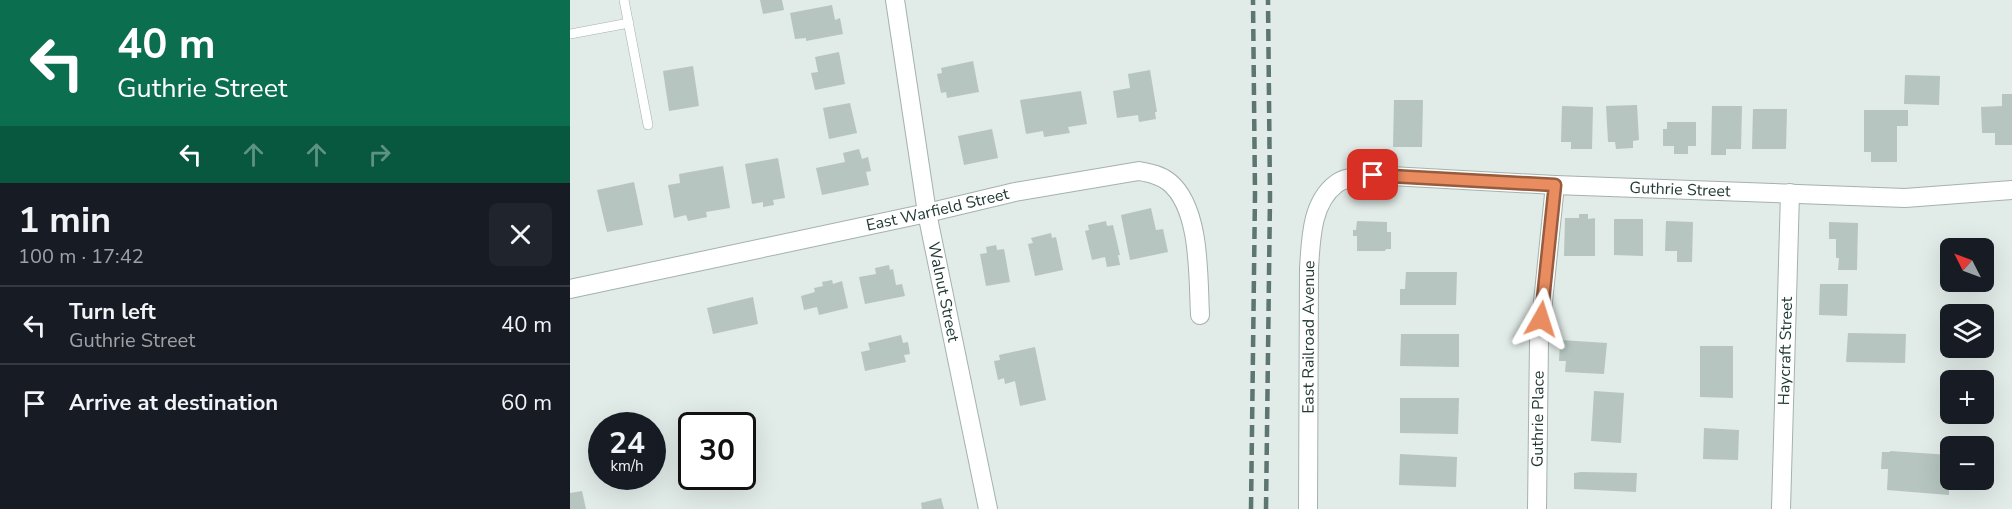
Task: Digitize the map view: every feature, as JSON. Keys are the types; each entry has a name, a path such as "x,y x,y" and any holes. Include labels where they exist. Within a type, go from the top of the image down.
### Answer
{"street":[{"name":"Walnut Street","path":"895,0 927,213 988,509"},
{"name":"East Warfield Street","path":"570,289 927,213 1014,192 1139,171 1154,174 1168,182 1178,191 1189,213 1196,249 1200,315"},
{"name":"Guthrie Street","path":"1348,178 1373,175 1555,185 1905,198 2012,190"},
{"name":"East Railroad Avenue","path":"1308,509 1309,268 1312,232 1319,207 1325,196 1337,183 1348,178"},
{"name":"Guthrie Place","path":"1537,509 1539,341 1555,185"},
{"name":"Haycraft Street","path":"1781,509 1791,193"}],"lane":[{"path":"624,0 648,125"},
{"path":"570,34 629,23"}],"building":[{"path":"760,0 782,0 784,10 763,14"},
{"path":"832,5 835,20 840,18 843,34 806,41 806,38 795,39 790,13"},
{"path":"839,52 845,84 815,90 811,73 818,72 815,57"},
{"path":"973,61 979,92 947,98 946,92 941,93 937,74 942,73 941,68"},
{"path":"693,66 699,106 669,111 663,71"},
{"path":"1150,70 1157,112 1155,112 1156,119 1139,122 1138,115 1117,118 1113,91 1130,88 1128,74"},
{"path":"1905,75 1940,76 1939,105 1904,104"},
{"path":"1081,91 1087,124 1068,127 1070,133 1044,137 1043,131 1026,134 1020,100"},
{"path":"2002,94 2012,94 2012,145 1995,145 1995,133 1982,133 1981,107 2002,106"},
{"path":"1394,100 1423,100 1422,147 1393,147"},
{"path":"850,103 857,133 829,139 823,108"},
{"path":"1637,105 1639,140 1633,141 1633,148 1616,149 1615,142 1608,142 1606,106"},
{"path":"1562,106 1593,107 1592,149 1571,149 1571,142 1561,142"},
{"path":"1712,106 1742,106 1741,149 1726,149 1726,155 1711,155"},
{"path":"1753,109 1787,109 1786,149 1752,149"},
{"path":"1864,110 1908,110 1908,126 1897,126 1897,162 1871,162 1871,152 1864,152"},
{"path":"1667,122 1696,122 1696,146 1688,146 1688,154 1674,154 1674,146 1663,146 1663,129 1667,129"},
{"path":"992,129 998,158 964,165 958,136"},
{"path":"859,149 862,159 868,157 871,171 866,172 869,185 822,195 816,168 845,162 843,153"},
{"path":"778,158 785,198 773,200 774,205 763,207 763,202 752,204 745,164"},
{"path":"723,166 730,208 706,212 707,217 688,221 686,215 674,218 668,185 680,183 679,174"},
{"path":"634,182 643,225 607,232 597,190"},
{"path":"1151,208 1156,230 1163,229 1168,252 1130,260 1121,215"},
{"path":"1579,214 1588,214 1588,219 1595,218 1595,256 1564,256 1565,218 1579,218"},
{"path":"1614,219 1643,219 1643,256 1614,255"},
{"path":"1106,221 1107,226 1113,225 1120,265 1107,267 1105,257 1092,260 1085,231 1089,230 1088,225"},
{"path":"1357,221 1387,222 1387,232 1391,232 1391,249 1357,251 1357,236 1353,236 1353,230 1356,230"},
{"path":"1666,221 1693,222 1692,262 1677,262 1677,251 1665,251"},
{"path":"1829,222 1858,223 1857,270 1838,270 1836,239 1829,239"},
{"path":"1051,233 1052,238 1056,237 1063,270 1035,276 1028,244 1033,243 1031,238"},
{"path":"996,245 997,250 1004,249 1010,282 986,286 980,254 987,253 986,247"},
{"path":"889,265 890,270 893,269 896,285 902,284 905,296 865,304 859,277 876,274 875,268"},
{"path":"1406,272 1457,272 1456,305 1400,305 1400,289 1405,289"},
{"path":"832,280 833,284 842,281 848,308 819,315 817,307 804,310 801,296 815,292 814,288 823,286 822,282"},
{"path":"1820,284 1848,284 1847,316 1819,315"},
{"path":"753,297 758,324 713,334 707,308"},
{"path":"1848,333 1906,334 1905,363 1846,362"},
{"path":"1401,334 1459,334 1459,367 1400,366"},
{"path":"901,335 903,343 908,342 910,354 904,355 906,362 865,371 861,352 870,350 868,343"},
{"path":"1560,340 1607,343 1604,374 1565,372 1566,361 1559,361"},
{"path":"1700,346 1733,346 1733,398 1700,397"},
{"path":"1035,347 1046,400 1020,406 1015,381 1005,384 1004,378 998,380 994,361 1000,360 999,355"},
{"path":"1594,391 1624,393 1621,443 1591,441"},
{"path":"1400,398 1459,398 1458,434 1400,433"},
{"path":"1704,428 1739,430 1738,460 1703,459"},
{"path":"1882,452 1940,454 1940,490 1949,490 1949,495 1887,490 1888,469 1881,469"},
{"path":"1400,454 1457,457 1456,487 1399,485"},
{"path":"1574,473 1637,473 1636,492 1574,489"},
{"path":"582,491 586,509 570,509 570,493"},
{"path":"941,498 944,509 922,509 921,503"}],"railway":[{"path":"1251,509 1255,194 1253,0"},
{"path":"1266,509 1270,197 1268,0"}],"route":[{"path":"1373,175 1555,185 1541,319"}]}
